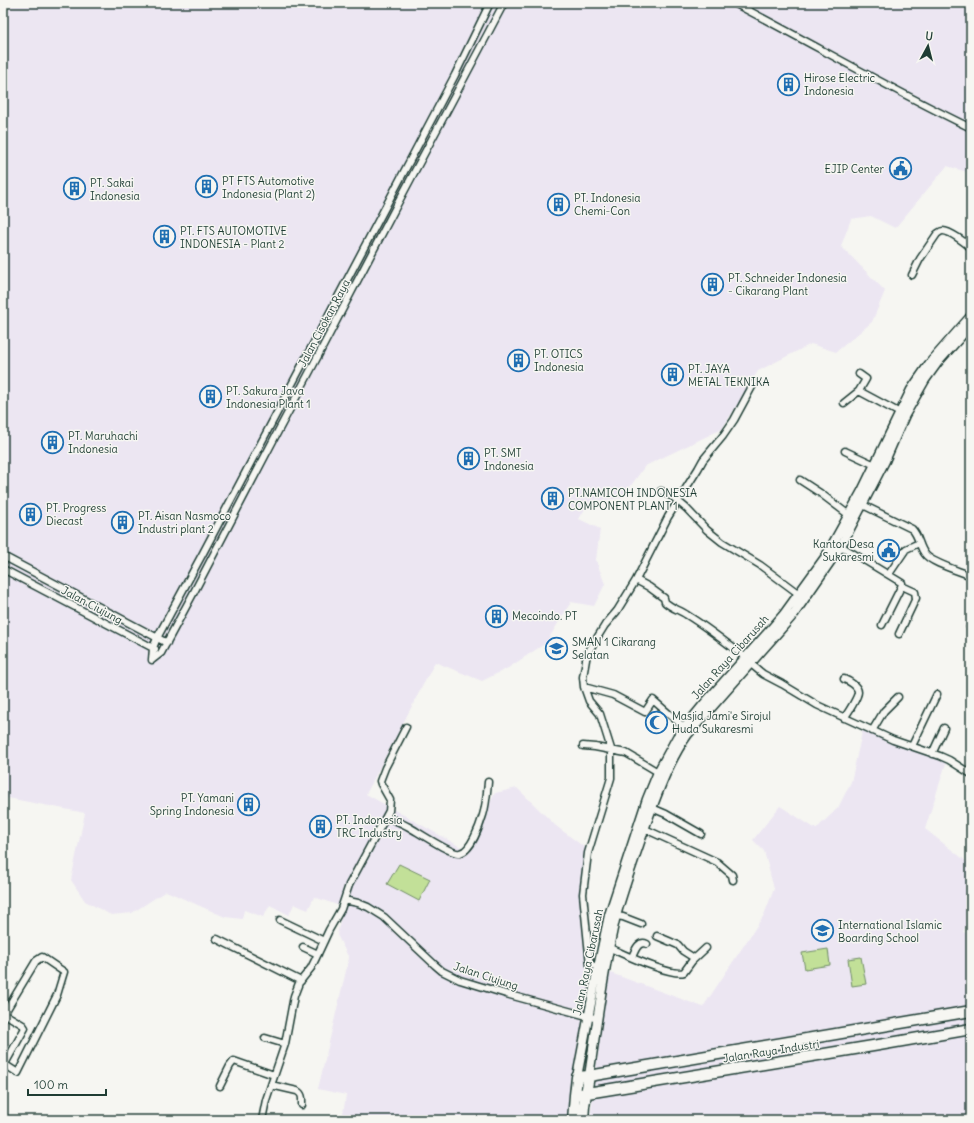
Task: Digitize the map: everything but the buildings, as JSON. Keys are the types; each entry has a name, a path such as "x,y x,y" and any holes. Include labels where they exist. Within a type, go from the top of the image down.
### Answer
{"main road":[{"name":"Jalan Raya Industri","path":"577,1077 971,1011"},
{"name":"Jalan Raya Industri","path":"574,1095 971,1029"},
{"name":"Jalan Raya Cibarusah","path":"584,1120 589,1076"},
{"name":"Jalan Raya Cibarusah","path":"573,1120 574,1095 577,1077"}],"street":[{"name":"Jalan Cisokan Raya","path":"152,648 458,69 490,3"},
{"name":"Jalan Cisokan Raya","path":"161,653 504,3"},
{"path":"734,3 891,88 971,128"},
{"path":"912,275 920,259 937,234 940,232 944,231 949,233 971,248"},
{"name":"Jalan Raya Cibarusah","path":"681,738 684,727 704,704 794,614 841,546 851,516 911,390 929,364 971,316"},
{"name":"Jalan Raya Cibarusah","path":"577,1077 609,915 644,805 663,768 681,738 705,714 748,661 826,556 851,516 863,505 913,400 925,380 938,362 971,325"},
{"path":"844,403 860,390 866,379 859,374"},
{"path":"598,966 590,965 583,894 588,853 611,778 612,750 600,714 589,701 584,687 583,677 587,654 605,625 619,608 636,580 678,501 705,457 723,436 734,420 754,383"},
{"path":"860,390 900,413"},
{"path":"845,450 875,465"},
{"path":"800,480 851,516"},
{"path":"661,491 678,501 710,534 760,565 799,594"},
{"path":"863,505 912,529 915,532 926,556 944,566 971,576"},
{"path":"889,574 906,549 919,543"},
{"path":"841,546 889,574 902,583 902,586 915,592 916,598 899,634"},
{"path":"3,556 167,643"},
{"name":"Jalan Ciujung","path":"3,569 161,653"},
{"path":"636,580 664,598 668,605 687,615 723,640 763,674 817,705 844,718 893,740 949,760 971,774"},
{"path":"882,625 902,586"},
{"path":"152,648 152,660 161,653"},
{"path":"844,679 854,685 858,689 858,692 854,702 844,718"},
{"path":"584,687 613,695 645,712 653,700 684,727"},
{"path":"912,746 937,694"},
{"path":"872,731 884,711 898,697"},
{"path":"262,1120 266,1100 285,1044 294,996 301,980 311,968 338,915 349,885 387,816 390,807 390,800 380,780 406,727"},
{"path":"932,754 944,728"},
{"path":"583,746 620,751 663,768"},
{"name":"Jalan Raya Cibarusah","path":"589,1076 603,982 616,916 635,855 660,787 663,768"},
{"path":"387,816 450,851 459,854 470,846 483,815 488,782"},
{"path":"652,808 666,814 701,834"},
{"path":"645,829 718,862 732,875 733,880"},
{"name":"Jalan Ciujung","path":"344,900 368,907 384,917 435,965 453,977 506,994 598,1019"},
{"path":"616,916 641,924"},
{"path":"280,920 324,941"},
{"path":"657,936 678,945 683,951 694,958"},
{"path":"217,939 301,980"},
{"path":"632,957 640,944 644,942 647,944"},
{"path":"303,947 318,954"},
{"path":"610,948 656,967 679,974 684,972 694,958 706,948"},
{"path":"42,957 64,972 57,995 18,1073 4,1065 25,1028 23,1025 3,1014 36,961 42,957"},
{"path":"265,1038 285,1044"},
{"path":"220,1086 234,1061 274,1075"},
{"path":"271,1085 300,1092 302,1095 302,1105"}],"shaded area":[{"path":"3,3 971,3 971,168 967,172 947,166 895,228 871,216 851,219 841,246 885,291 872,322 836,352 811,344 758,371 722,429 645,466 622,498 589,502 579,519 600,529 596,560 605,584 594,606 571,602 546,643 508,668 482,681 435,662 366,794 466,850 495,793 517,788 556,826 588,850 583,894 590,975 571,1100 571,1120 342,1120 346,1095 318,1089 349,958 337,935 343,907 314,897 308,910 294,904 289,915 270,905 263,917 244,910 242,919 225,917 166,891 132,913 111,915 85,901 71,880 85,813 3,797"},
{"path":"863,728 947,760 925,829 971,865 971,916 963,932 971,935 971,1120 590,1120 608,972 703,1007 764,915 774,889 764,851 753,840 780,806 816,829 838,808 851,782"}],"green space":[{"path":"399,864 430,879 419,901 387,884"},
{"path":"828,949 830,965 805,969 802,953"},
{"path":"861,957 866,984 852,986 848,959"}],"place":[{"name":"Hirose Electric Indonesia","path":"788,84"},
{"name":"EJIP Center","path":"900,169"},
{"name":"PT FTS Automotive Indonesia (Plant 2)","path":"206,187"},
{"name":"PT. Sakai Indonesia","path":"74,189"},
{"name":"PT. Indonesia Chemi-Con","path":"558,204"},
{"name":"PT. FTS AUTOMOTIVE INDONESIA - Plant 2","path":"165,237"},
{"name":"PT. Schneider Indonesia - Cikarang Plant","path":"713,284"},
{"name":"PT. OTICS Indonesia","path":"519,360"},
{"name":"PT. JAYA METAL TEKNIKA","path":"673,375"},
{"name":"PT. Sakura Java Indonesia Plant 1","path":"211,397"},
{"name":"PT. Maruhachi Indonesia","path":"53,442"},
{"name":"PT. SMT Indonesia","path":"469,459"},
{"name":"PT.NAMICOH INDONESIA COMPONENT PLANT 1","path":"552,499"},
{"name":"PT. Progress Diecast","path":"30,514"},
{"name":"PT. Aisan Nasmoco Industri plant 2","path":"123,522"},
{"name":"Kantor Desa Sukaresmi","path":"889,550"},
{"name":"Mecoindo. PT","path":"496,616"},
{"name":"SMAN 1 Cikarang Selatan","path":"557,648"},
{"name":"Masjid Jami'e Sirojul Huda Sukaresmi","path":"656,722"},
{"name":"PT. Yamani Spring Indonesia","path":"249,804"},
{"name":"PT. Indonesia TRC Industry","path":"320,826"},
{"name":"International Islamic Boarding School","path":"823,931"}]}
